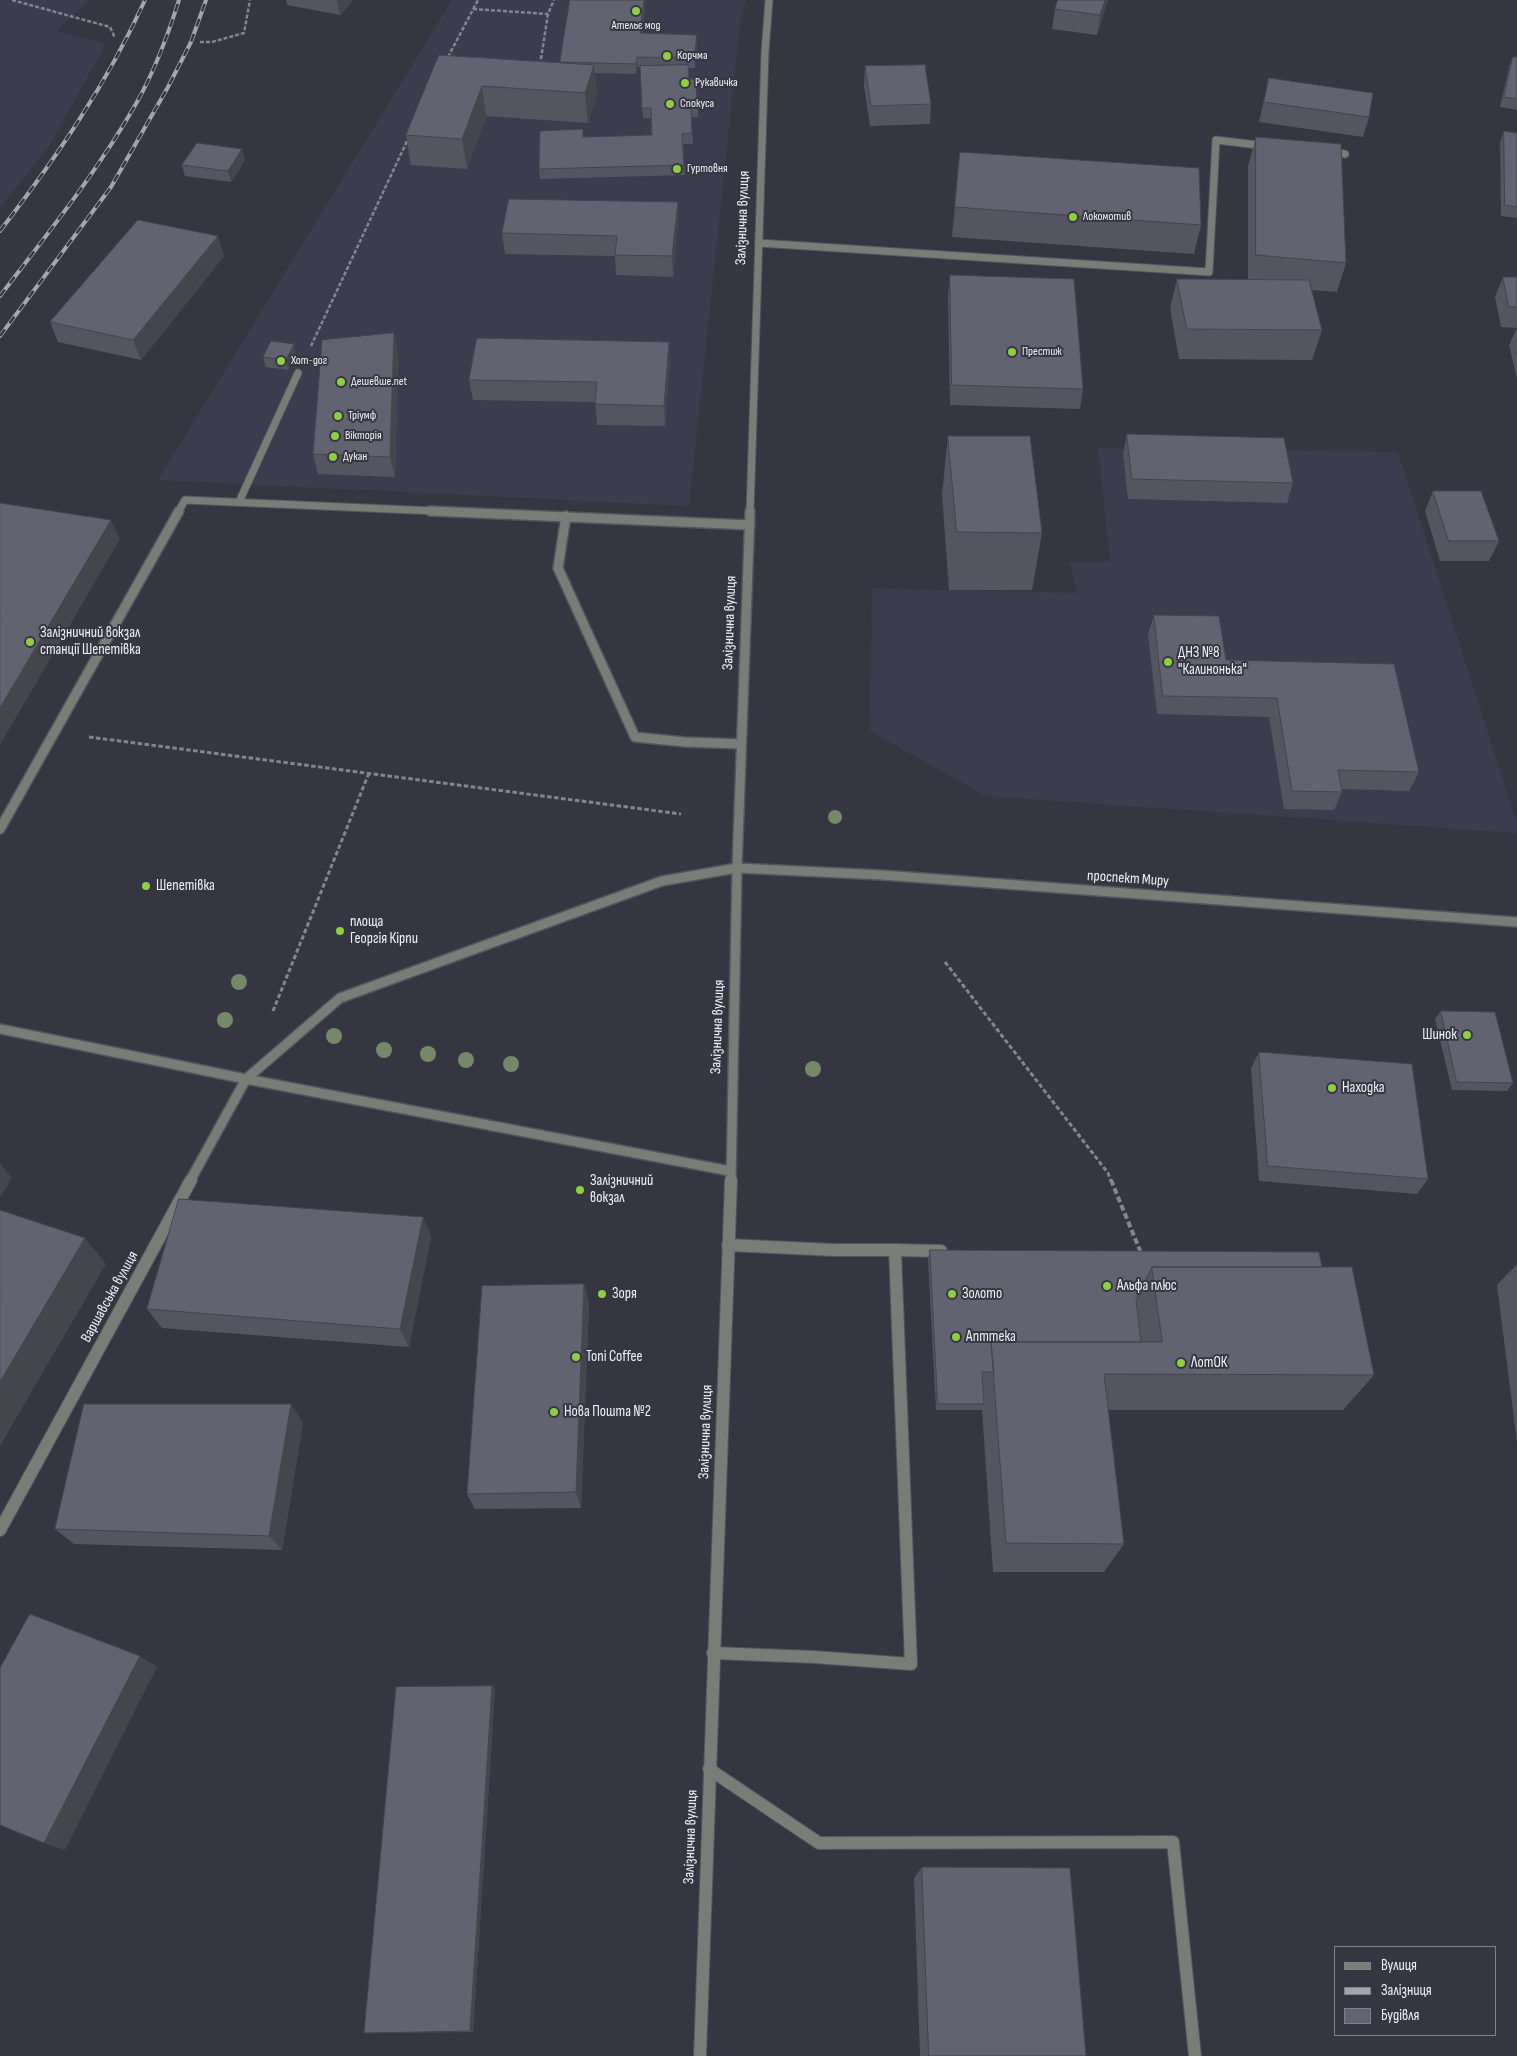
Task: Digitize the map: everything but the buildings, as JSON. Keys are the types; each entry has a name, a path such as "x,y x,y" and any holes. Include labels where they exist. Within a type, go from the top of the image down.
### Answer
{"street":[{"name":"Залізнична вулиця","path":"700,2056 728,1245 737,868 765,52 769,0"},
{"path":"759,243 1209,272 1216,140 1271,146"},
{"path":"1317,151 1345,154"},
{"path":"239,502 298,373"},
{"path":"0,829 185,500 750,525"},
{"path":"566,516 558,568 635,736 685,742 742,744"},
{"name":"проспект Миру","path":"246,1079 340,998 662,881 737,868 882,875 1517,922"},
{"path":"0,1029 246,1079 730,1171"},
{"name":"Варшавська вулиця","path":"0,1530 246,1079"},
{"path":"728,1245 834,1250 955,1251"},
{"path":"713,1653 814,1657 911,1664 895,1250"},
{"path":"709,1769 819,1843 1173,1842 1195,2056"}],"path":[{"path":"12,0 110,27 115,38"},
{"path":"200,42 212,42 244,33 250,0"},
{"path":"447,59 478,0"},
{"path":"539,72 548,14 554,0"},
{"path":"473,9 548,14"},
{"path":"298,373 410,134"},
{"path":"54,732 681,814"},
{"path":"271,1016 369,773"},
{"path":"945,962 1108,1173 1142,1256"}],"shaded area":[{"path":"0,0 89,0 56,31 106,44 49,146 0,208"},
{"path":"452,0 746,0 740,23 689,506 158,480"},
{"name":"ДНЗ №8 \"Калинонька\"","path":"1098,448 1398,452 1517,824 1517,833 986,796 870,731 872,588 1077,593 1070,563 1110,561"}],"railway":[{"path":"0,231 41,176 79,120 114,61 145,0"},
{"path":"0,296 72,201 122,128 144,90 166,39 179,0"},
{"path":"0,336 111,187 168,87 191,42 206,0"}],"place":[{"name":"Ательє мод","path":"636,11"},
{"name":"Корчма","path":"667,56"},
{"name":"Рукавичка","path":"685,83"},
{"name":"Спокуса","path":"670,104"},
{"name":"Гуртовня","path":"677,169"},
{"name":"Локомотив","path":"1073,217"},
{"name":"Престиж","path":"1012,352"},
{"name":"Хот-дог","path":"281,361"},
{"name":"Дешевше.net","path":"341,382"},
{"name":"Тріумф","path":"338,416"},
{"name":"Вікторія","path":"335,436"},
{"name":"Дукан","path":"333,457"},
{"name":"Залізничний вокзал станції Шепетівка","path":"30,642"},
{"name":"ДНЗ №8 \"Калинонька\"","path":"1168,662"},
{"name":"Шепетівка","path":"146,886"},
{"name":"площа Георгія Кірпи","path":"340,931"},
{"name":"Шинок","path":"1467,1035"},
{"name":"Находка","path":"1332,1088"},
{"name":"Залізничний вокзал","path":"580,1190"},
{"name":"Альфа плюс","path":"1107,1286"},
{"name":"Зоря","path":"602,1294"},
{"name":"Золото","path":"952,1294"},
{"name":"Апттека","path":"956,1337"},
{"name":"Toni Coffee","path":"576,1357"},
{"name":"ЛотОК","path":"1181,1363"},
{"name":"Нова Пошта №2","path":"554,1412"}]}
